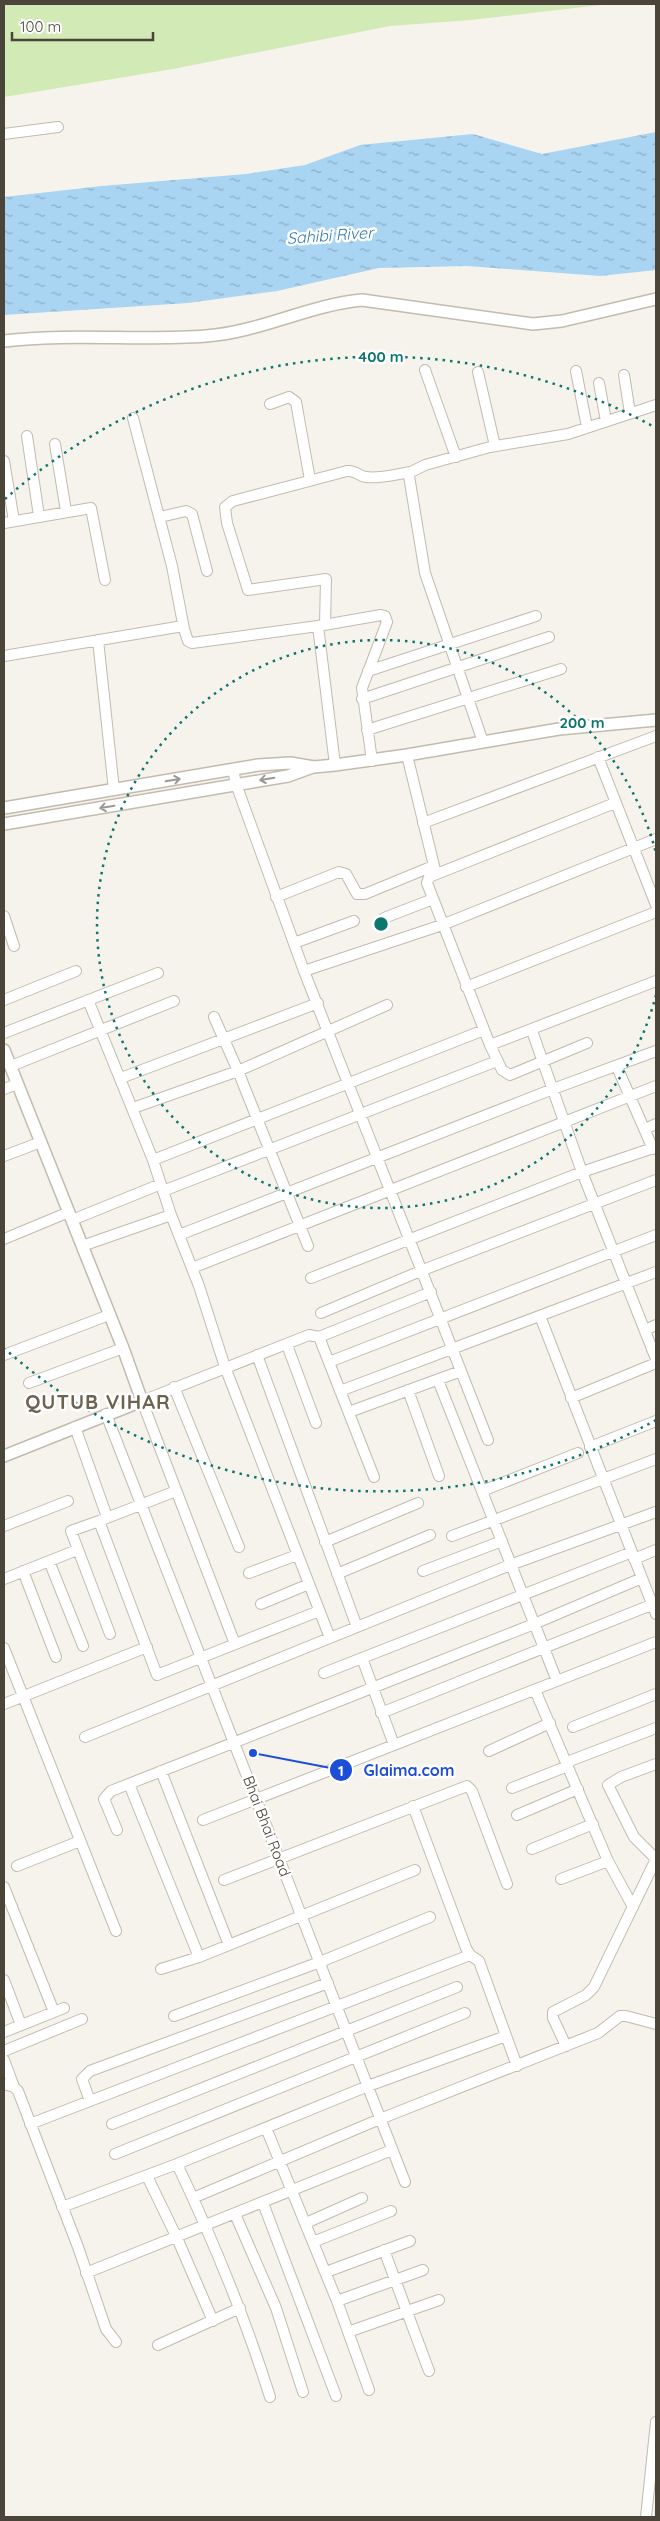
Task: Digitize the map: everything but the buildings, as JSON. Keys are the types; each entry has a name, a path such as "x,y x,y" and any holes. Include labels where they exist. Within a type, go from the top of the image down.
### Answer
{"street":[{"path":"4,134 58,128"},
{"path":"4,341 62,336 207,336 262,326 337,304 362,300 533,324 562,321 656,299"},
{"path":"425,370 456,457"},
{"path":"576,371 587,427"},
{"path":"478,372 495,446"},
{"path":"624,375 630,412"},
{"path":"599,383 606,421"},
{"path":"270,404 289,397 296,402 310,480"},
{"path":"335,765 321,626 326,579 248,590 225,513 225,507 233,501 352,470 361,476 371,477 411,472 425,465 495,446 556,437 656,405"},
{"path":"133,418 160,517 186,638 192,643 385,616 387,622 362,688 372,761"},
{"path":"27,436 39,516"},
{"path":"55,444 66,511"},
{"path":"4,461 9,522 86,507 92,508 105,580"},
{"path":"411,472 409,476 410,486 425,572 470,697 483,742"},
{"path":"160,517 186,511 192,514 207,570"},
{"path":"368,671 536,616"},
{"path":"4,656 183,626"},
{"path":"362,699 549,637"},
{"path":"98,640 114,790"},
{"path":"367,730 561,669"},
{"path":"4,824 288,776 314,767 372,761 585,726 656,720"},
{"path":"422,823 656,736"},
{"path":"407,755 434,870"},
{"path":"598,757 656,905"},
{"path":"4,808 233,769 290,763 314,767"},
{"path":"233,769 236,784 304,971 392,1190 488,1440"},
{"path":"276,897 339,872 346,874 357,894 365,894 615,803"},
{"path":"304,971 442,925 656,839"},
{"path":"434,870 426,879 432,899 496,1061 505,1074 510,1075 587,1043"},
{"path":"384,918 432,899"},
{"path":"466,987 656,912"},
{"path":"4,916 14,946"},
{"path":"294,943 354,921"},
{"path":"4,1000 76,971"},
{"path":"4,1033 158,972"},
{"path":"490,1045 532,1031 656,981"},
{"path":"88,1000 153,1160 225,1367 330,1638"},
{"path":"11,1066 101,1032 174,1001"},
{"path":"121,1078 318,1003"},
{"path":"133,1108 238,1071 387,1005"},
{"path":"214,1017 258,1119 268,1150 288,1193 308,1246"},
{"path":"153,1160 484,1030"},
{"path":"532,1031 582,1172 596,1203 656,1361 571,1398"},
{"path":"4,1050 123,1348 235,1644"},
{"path":"179,1236 553,1088 617,1067 656,1051"},
{"path":"4,1239 268,1150 496,1061"},
{"path":"310,1278 582,1172 655,1148 617,1067"},
{"path":"4,1089 17,1084"},
{"path":"192,1268 656,1086"},
{"path":"645,1129 656,1124"},
{"path":"4,1156 41,1142"},
{"path":"321,1313 423,1270 656,1180"},
{"path":"82,1246 171,1215"},
{"path":"329,1362 656,1234"},
{"path":"340,1390 656,1272"},
{"path":"4,1456 225,1367 312,1335 319,1337 431,1292"},
{"path":"4,1355 109,1315"},
{"path":"381,1714 655,1607 621,1526 540,1316"},
{"path":"645,1330 656,1325"},
{"path":"319,1337 374,1477"},
{"path":"287,1345 316,1423"},
{"path":"29,1383 123,1348"},
{"path":"257,1355 357,1627"},
{"path":"348,1412 461,1372"},
{"path":"438,1380 557,1681"},
{"path":"174,1387 239,1547"},
{"path":"408,1390 439,1476"},
{"name":"Bhai Bhai Road","path":"106,1414 405,2182"},
{"path":"590,1447 656,1421"},
{"path":"75,1427 103,1519 157,1675 319,1611"},
{"path":"482,1491 578,1453"},
{"path":"452,1536 656,1459"},
{"path":"110,1634 77,1550 72,1529 176,1491"},
{"path":"4,1526 68,1501"},
{"path":"325,1542 418,1503"},
{"path":"85,1737 510,1565 656,1512"},
{"path":"337,1574 430,1535"},
{"path":"423,1571 502,1541"},
{"path":"4,1580 77,1550"},
{"path":"324,1673 522,1596 633,1555 656,1550"},
{"path":"249,1573 297,1555"},
{"path":"49,1561 83,1646"},
{"path":"23,1571 56,1657"},
{"path":"117,1830 104,1799 111,1791 534,1624 642,1578"},
{"path":"261,1604 309,1584"},
{"path":"203,1820 656,1642"},
{"path":"4,1704 22,1695 147,1647"},
{"path":"4,1648 116,1931"},
{"path":"362,1658 394,1745"},
{"path":"535,1690 608,1861 634,1907"},
{"path":"573,1728 656,1694"},
{"path":"489,1751 550,1723"},
{"path":"512,1788 656,1728"},
{"path":"566,2046 552,2014 555,2010 586,1995 594,1987 656,1859 634,1837 608,1785 621,1777 656,1764"},
{"path":"161,1771 228,1945"},
{"path":"129,1784 198,1956"},
{"path":"224,1880 462,1787 470,1788 507,1884"},
{"path":"517,1814 578,1790"},
{"path":"413,1806 470,1955 480,1961 517,2066"},
{"path":"532,1849 593,1824"},
{"path":"17,1866 80,1841"},
{"path":"561,1879 608,1861"},
{"path":"161,1969 228,1945 415,1870"},
{"path":"4,1889 54,2012"},
{"path":"174,2016 320,1962 430,1917"},
{"path":"30,2124 470,1955"},
{"path":"4,1980 21,2025"},
{"path":"90,2101 82,2079 90,2071 328,1983"},
{"path":"112,2124 457,1987"},
{"path":"4,2032 64,2008"},
{"path":"115,2154 465,2012"},
{"path":"193,2198 380,2119 605,2030 620,2016 656,2024"},
{"path":"4,2050 82,2019"},
{"path":"62,2207 178,2164 368,2086 506,2036"},
{"path":"4,2060 9,2086 30,2124 106,2329 116,2342"},
{"path":"266,2128 326,2272 369,2390"},
{"path":"86,2272 177,2238 392,2150"},
{"path":"178,2164 240,2308 270,2397"},
{"path":"147,2176 177,2238 212,2321"},
{"path":"306,2224 362,2198"},
{"path":"263,2203 336,2396"},
{"path":"314,2242 391,2212"},
{"path":"236,2214 276,2308 303,2392"},
{"path":"326,2272 410,2241"},
{"path":"384,2250 408,2310 429,2371"},
{"path":"337,2301 423,2270"},
{"path":"348,2332 439,2300"},
{"path":"158,2345 240,2308"},
{"path":"646,2517 656,2422"}],"green space":[{"path":"4,4 610,4 471,20 390,26 173,69 4,97"}],"water":[{"name":"Sahibi River","path":"656,132 656,270 600,276 467,266 379,268 277,291 188,303 4,315 4,197 102,186 246,174 305,165 360,145 473,134 542,154"}],"place":[{"name":"Glaima.com","path":"253,1753"}],"district":[{"name":"QUTUB VIHAR","path":"98,1401"}]}
